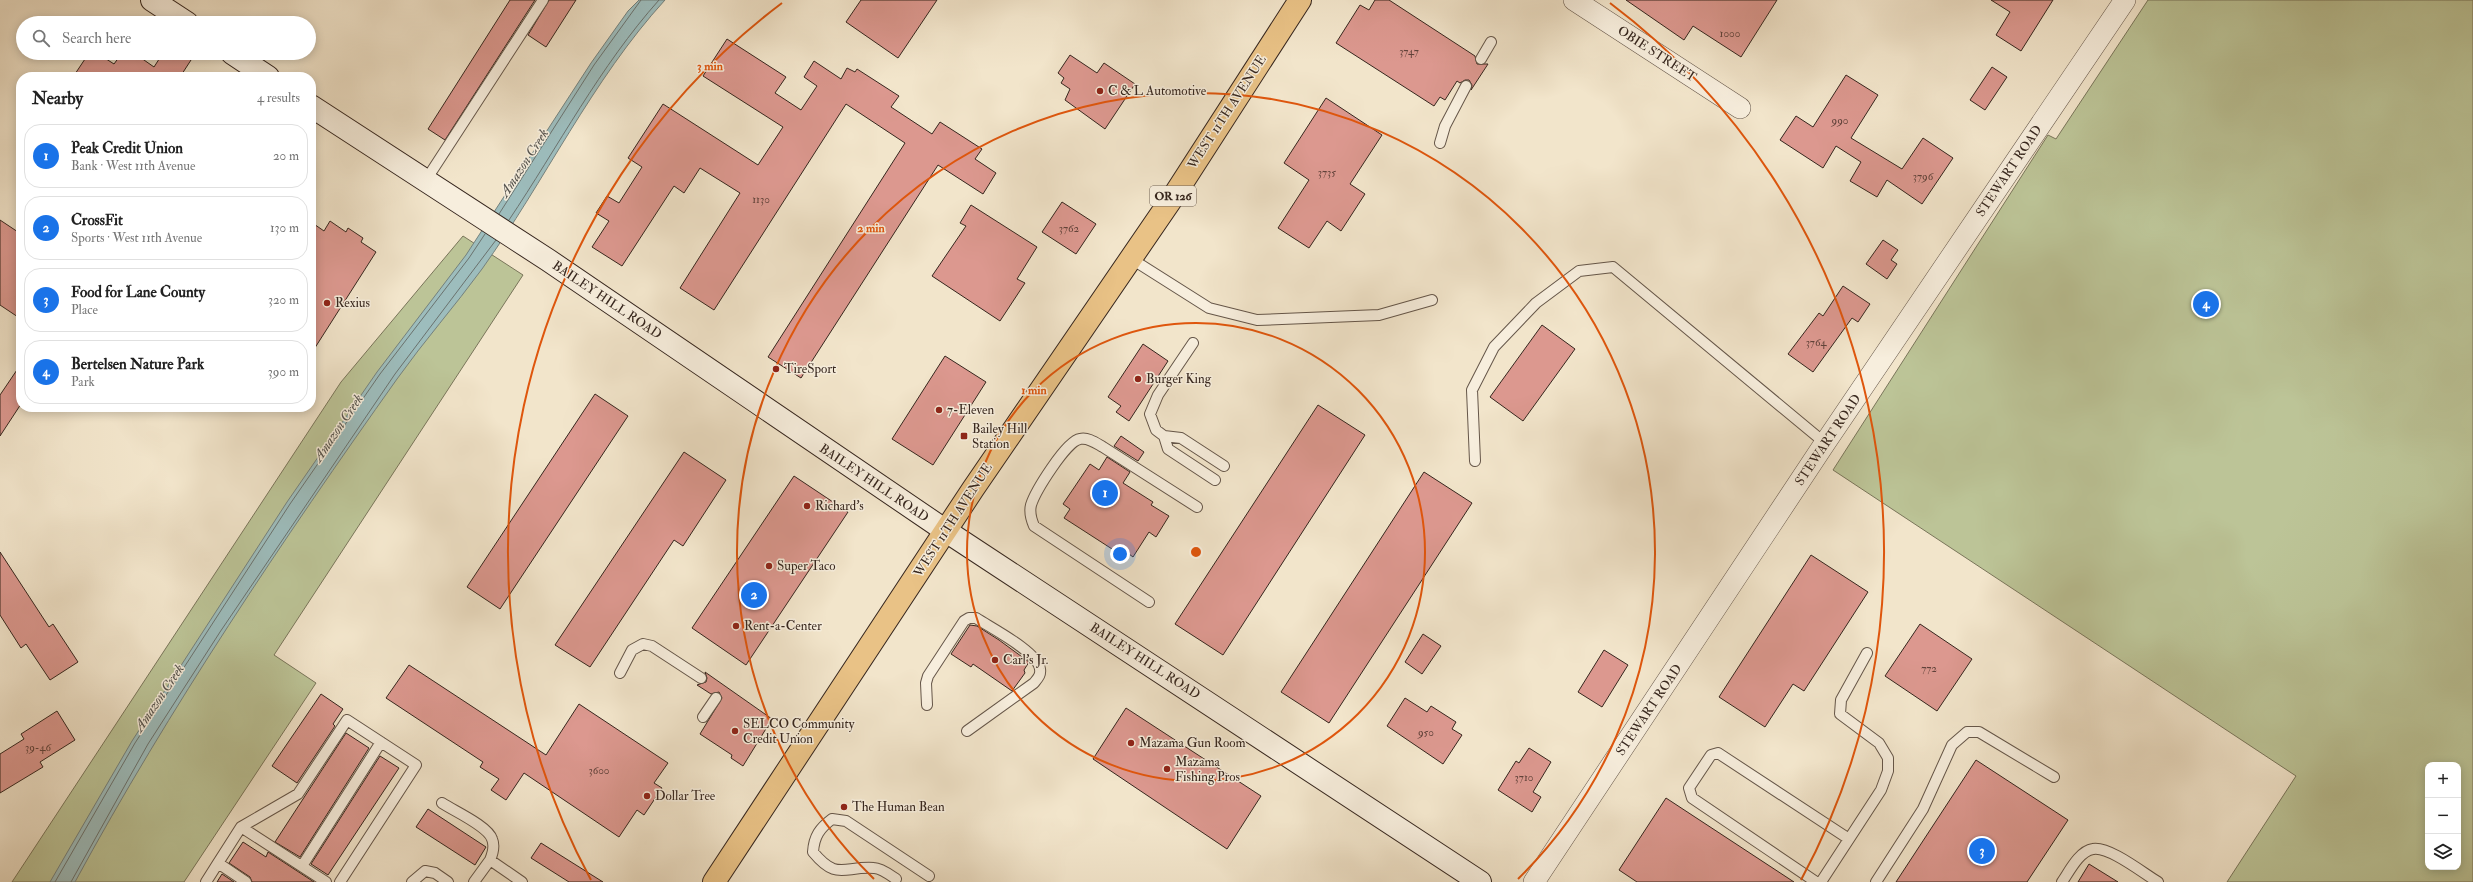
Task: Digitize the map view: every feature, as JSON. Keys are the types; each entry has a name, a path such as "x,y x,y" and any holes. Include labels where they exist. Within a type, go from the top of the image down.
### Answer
{"main road":[{"path":"152,0 176,16"},
{"name":"WEST 11TH AVENUE","path":"714,882 1300,0"},
{"path":"242,60 260,72"},
{"name":"BAILEY HILL ROAD","path":"316,109 540,255 946,531 1480,882"}],"street":[{"name":"OBIE STREET","path":"1574,0 1740,108"},
{"name":"STEWART ROAD","path":"1534,882 1825,443 2125,0"}],"lane":[{"path":"426,180 543,0"},
{"path":"1481,59 1491,42"},
{"path":"1440,143 1445,126 1466,86"},
{"path":"1130,258 1209,308 1257,320 1379,315 1432,300"},
{"path":"1475,461 1472,390 1494,347 1536,303 1579,271 1613,267 1825,443"},
{"path":"1193,344 1152,406 1150,414 1152,422 1164,436 1168,449 1215,480"},
{"path":"1164,436 1182,438 1224,466"},
{"path":"1149,602 1034,526 1030,518 1030,507 1034,498 1064,451 1071,443 1080,439 1091,440 1198,507"},
{"path":"927,705 926,683 928,676 964,621 969,618 976,618 1031,654 1040,667 1040,676 1034,683 967,731"},
{"path":"620,673 632,650 643,644 652,646 701,678"},
{"path":"1821,882 1881,790 1888,770 1888,758 1879,743 1840,714 1841,700 1867,653"},
{"path":"703,717 716,698"},
{"path":"206,882 241,827 298,794 347,720 416,765 340,882"},
{"path":"1876,882 1923,809 1952,745 1967,732 1979,732 2054,776"},
{"path":"302,866 381,742"},
{"path":"1816,882 1692,798 1689,788 1711,754 1718,753 1849,839"},
{"path":"442,803 483,828 492,838 494,850 490,860 474,882"},
{"path":"896,879 875,868 839,872 824,865 813,852 814,840 820,828 832,819 846,821 929,876"},
{"path":"241,827 326,882"},
{"path":"2062,882 2078,859 2092,849 2104,850 2158,882"},
{"path":"490,860 522,882"},
{"path":"218,863 246,882"},
{"path":"412,882 425,871 435,873 448,882"}],"green space":[{"path":"2148,0 2473,0 2473,882 2227,882 2296,776 1833,470 2048,135 2056,139"},
{"path":"463,236 523,275 274,655 316,683 184,882 12,882 341,382"}],"water":[{"path":"639,0 665,0 614,63 527,201 482,269 397,379 270,563 228,626 149,752 75,882 50,882 132,741 287,502 377,372 466,255 591,63 628,11"}],"building":[{"path":"510,0 535,0 445,140 428,129"},
{"path":"549,0 576,0 546,47 528,35"},
{"path":"861,0 937,0 898,58 846,22"},
{"path":"1375,0 1389,0 1475,56 1477,64 1488,64 1471,90 1472,85 1469,80 1465,80 1460,83 1457,81 1445,100 1440,97 1434,106 1336,43 1360,5 1369,10"},
{"path":"1626,0 1777,0 1741,57 1693,26 1684,40"},
{"path":"1991,0 2053,0 2021,51 1996,35 2010,12"},
{"path":"727,39 786,77 775,93 801,110 817,86 804,77 814,61 841,79 847,68 855,72 857,69 899,96 891,107 932,134 940,122 982,149 975,159 996,173 983,194 938,165 801,378 768,357 905,143 846,104 714,310 680,288 740,193 700,168 684,193 674,186 622,266 592,247 609,221 596,213 607,196 619,203 642,167 628,158 663,104 758,165 783,127 703,76"},
{"name":"C & L Automotive","path":"1070,55 1097,73 1104,63 1135,84 1105,129 1065,100 1070,89 1061,83 1064,78 1058,73"},
{"path":"84,60 108,60 114,64 117,60 144,60 154,67 158,60 191,60 183,72 76,72"},
{"path":"1992,67 2007,77 1985,110 1970,100"},
{"path":"1846,75 1878,95 1851,138 1902,169 1923,138 1953,158 1922,204 1887,180 1877,197 1850,181 1861,162 1836,146 1823,168 1780,140 1796,116 1813,127"},
{"path":"1326,98 1382,135 1350,184 1365,194 1341,231 1327,221 1309,248 1278,228 1309,180 1284,163"},
{"path":"1062,202 1096,224 1076,254 1042,232"},
{"path":"971,205 1037,247 1017,279 1025,283 1000,321 932,276 966,226 960,223"},
{"path":"0,220 16,231 16,316 0,305"},
{"name":"Rexius","path":"330,221 346,232 348,228 363,238 361,242 376,252 316,346 316,225 324,231"},
{"path":"1883,240 1898,250 1891,260 1897,264 1887,279 1866,264"},
{"path":"1843,286 1870,304 1858,322 1852,318 1813,372 1788,354 1819,313 1823,316"},
{"path":"1542,325 1575,349 1523,421 1490,397"},
{"name":"Burger King","path":"1143,344 1168,361 1129,421 1116,412 1121,406 1108,397"},
{"name":"7-Eleven","path":"945,356 986,382 933,465 892,439"},
{"path":"16,371 16,412 0,436 0,395"},
{"path":"595,394 628,416 500,609 467,587"},
{"path":"1318,405 1365,435 1223,655 1175,624"},
{"path":"1121,436 1144,452 1138,461 1114,446"},
{"path":"684,452 726,480 683,546 674,540 590,667 555,645"},
{"path":"1107,457 1130,472 1123,483 1153,502 1151,505 1169,516 1156,537 1149,532 1133,557 1129,554 1126,558 1064,518 1070,509 1063,504 1090,464 1099,470"},
{"path":"1424,472 1472,503 1329,723 1281,692"},
{"path":"794,476 848,512 746,665 692,628"},
{"path":"0,552 49,627 53,624 78,662 50,680 26,644 21,648 0,615"},
{"path":"1811,555 1868,592 1804,691 1793,684 1765,727 1719,697"},
{"path":"1920,624 1972,659 1937,711 1885,676"},
{"name":"Carl's Jr.","path":"970,625 977,626 1029,662 1024,670 1025,673 1012,691 973,664 971,667 951,654"},
{"path":"1423,634 1441,646 1422,674 1405,662"},
{"path":"1604,650 1628,665 1602,707 1578,692"},
{"path":"409,665 546,755 579,704 668,763 654,783 662,788 644,815 637,810 619,837 524,773 506,800 491,790 499,779 480,767 483,762 386,698"},
{"path":"705,672 772,719 743,766 731,758 732,755 700,734 722,698 719,692 711,694 697,685 706,682 707,678"},
{"path":"321,694 343,709 333,724 335,726 297,783 272,766"},
{"path":"1405,698 1427,712 1431,706 1456,722 1452,729 1462,735 1443,764 1387,726"},
{"path":"1126,708 1261,796 1227,849 1093,759"},
{"path":"57,711 75,740 40,762 43,767 0,793 0,754 24,739 21,734"},
{"path":"346,733 369,748 300,857 275,842"},
{"path":"1529,748 1551,762 1533,792 1541,797 1532,812 1498,790 1516,761 1519,763"},
{"path":"380,756 399,768 328,875 311,864"},
{"path":"1976,760 2068,820 2027,882 1896,882"},
{"path":"1666,798 1794,882 1637,882 1619,870"},
{"path":"428,809 486,847 475,865 416,827"},
{"path":"243,842 266,857 268,852 314,882 252,882 250,877 229,863"},
{"path":"541,843 603,882 569,882 531,858"},
{"path":"2089,864 2118,882 2078,882"},
{"path":"222,874 234,882 217,882"}],"place":[{"name":"C & L Automotive","path":"1100,91"},
{"name":"Rexius","path":"327,303"},
{"name":"Bertelsen Nature Park","path":"2206,304"},
{"name":"TireSport","path":"776,369"},
{"name":"Burger King","path":"1138,379"},
{"name":"7-Eleven","path":"939,410"},
{"name":"Bailey Hill Station","path":"964,436"},
{"name":"Peak Credit Union","path":"1105,493"},
{"name":"Richard's","path":"807,506"},
{"name":"Super Taco","path":"769,566"},
{"name":"CrossFit","path":"754,595"},
{"name":"Rent-a-Center","path":"736,626"},
{"name":"Carl's Jr.","path":"995,660"},
{"name":"SELCO Community Credit Union","path":"735,731"},
{"name":"Mazama Gun Room","path":"1131,743"},
{"name":"Mazama Fishing Pros","path":"1167,769"},
{"name":"Dollar Tree","path":"647,796"},
{"name":"The Human Bean","path":"844,807"},
{"name":"Food for Lane County","path":"1982,851"}],"water label":[{"name":"Amazon Creek","path":"524,163"},
{"name":"Amazon Creek","path":"338,428"},
{"name":"Amazon Creek","path":"159,698"}]}
